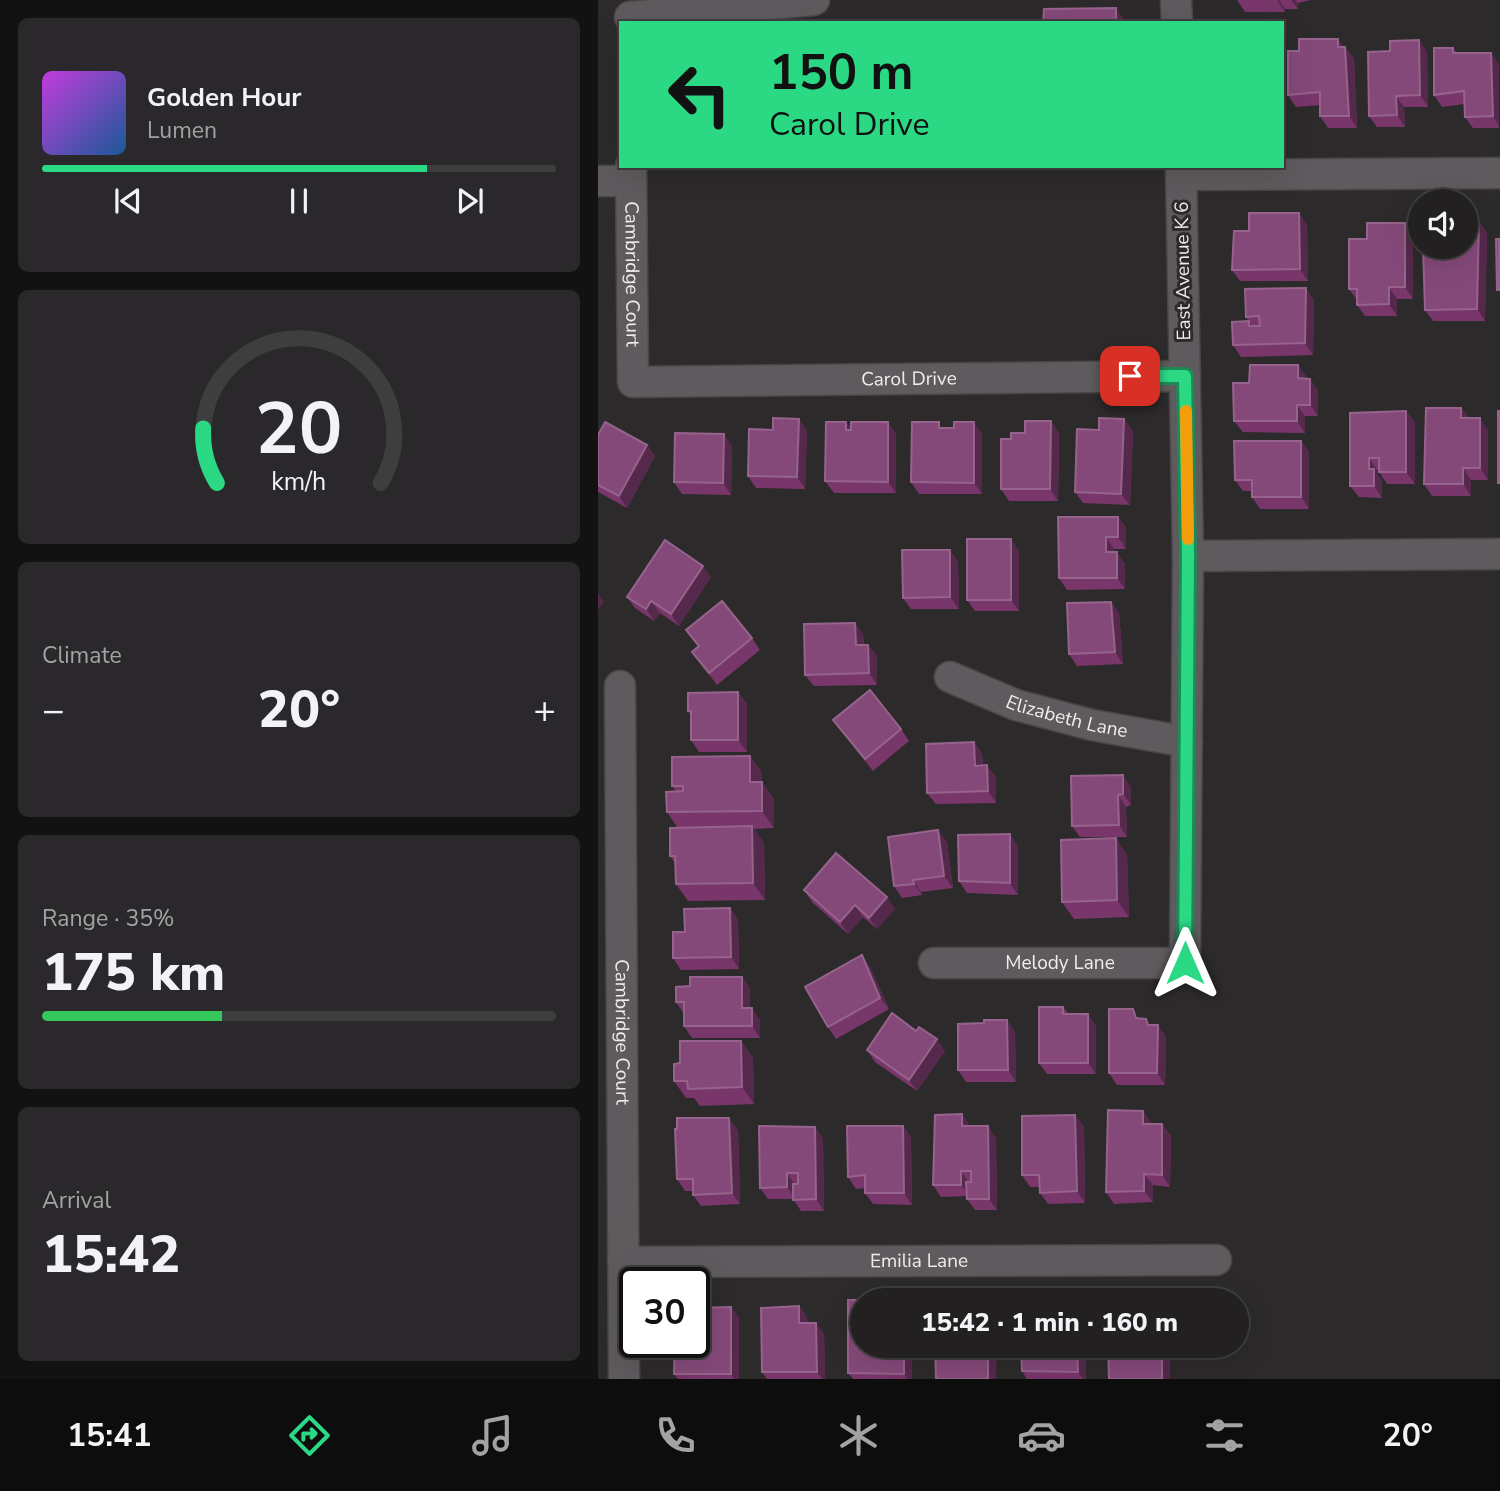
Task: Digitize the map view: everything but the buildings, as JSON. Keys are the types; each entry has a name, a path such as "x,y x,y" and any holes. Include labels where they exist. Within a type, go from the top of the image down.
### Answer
{"street":[{"path":"630,13 814,0"},
{"path":"1176,0 1177,21"},
{"path":"1181,171 1499,173"},
{"name":"East Avenue K 6","path":"1181,171 1188,556 1185,963"},
{"path":"598,181 631,174"},
{"name":"Cambridge Court","path":"631,174 633,382"},
{"name":"Carol Drive","path":"633,382 1185,376"},
{"path":"1188,556 1499,554"},
{"name":"Elizabeth Lane","path":"950,677 1016,705 1067,719 1187,742"},
{"name":"Cambridge Court","path":"620,686 610,970 623,1262 624,1379"},
{"name":"Melody Lane","path":"934,963 1185,963"},
{"name":"Emilia Lane","path":"623,1262 1216,1260"}],"slow traffic":[{"path":"1186,411 1188,539"}],"route":[{"path":"1130,376 1185,376 1188,556 1185,963"}]}
